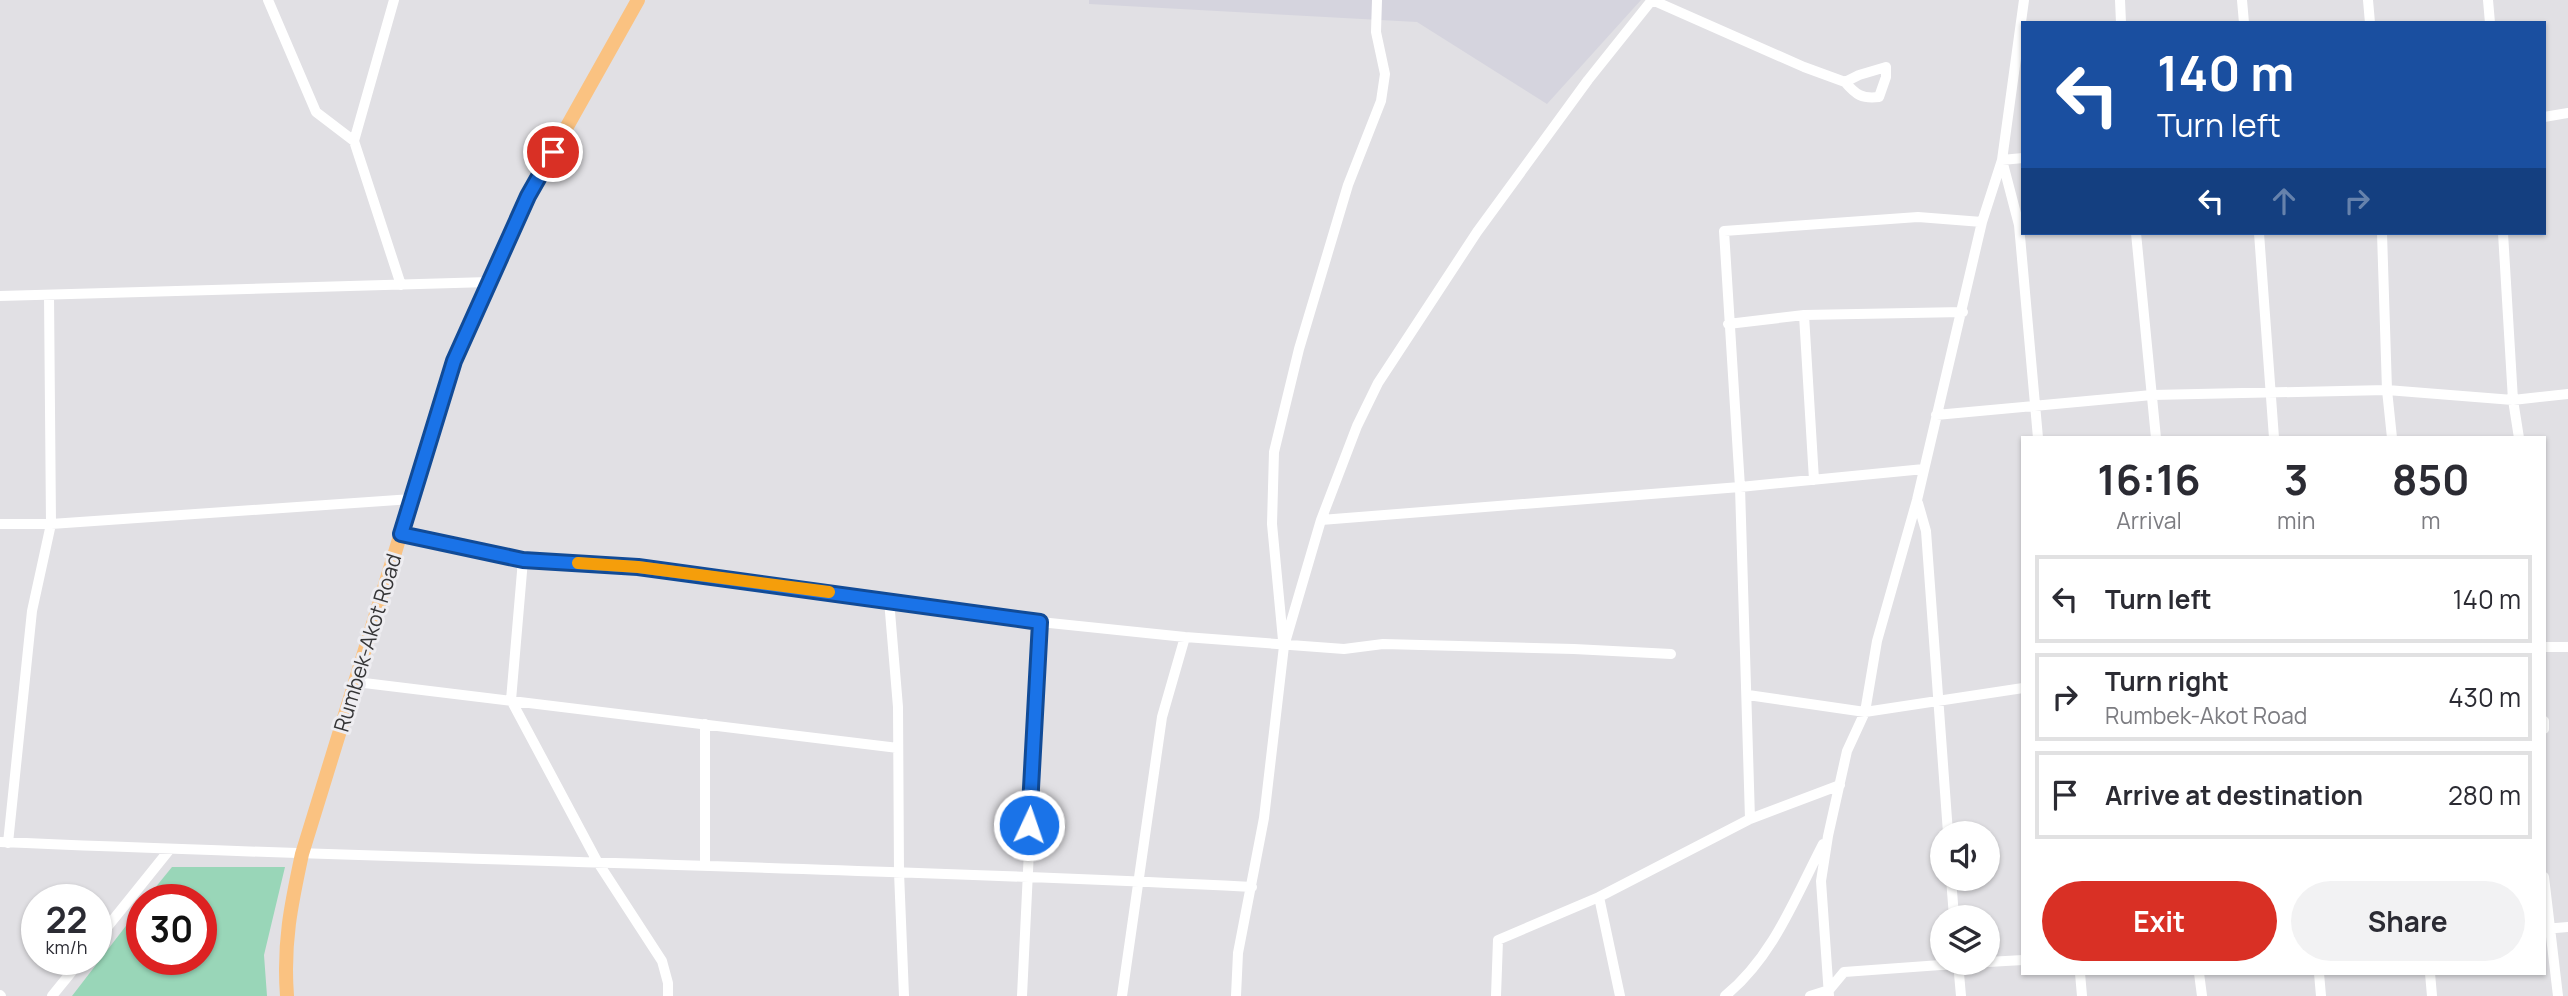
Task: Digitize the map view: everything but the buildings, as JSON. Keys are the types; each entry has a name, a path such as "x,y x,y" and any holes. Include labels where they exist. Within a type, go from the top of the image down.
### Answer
{"main road":[{"name":"Rumbek-Akot Road","path":"287,996 285,960 288,921 302,854 454,361 528,196 638,0"}],"street":[{"path":"268,0 316,112 354,141"},
{"path":"394,0 354,141 401,285"},
{"path":"1284,646 1272,524 1273,452 1299,349 1348,185 1381,101 1385,74 1376,32 1377,0"},
{"path":"1236,996 1238,953 1264,818 1284,646 1321,520 1357,426 1378,383 1477,232 1588,80 1652,0 1804,68 1845,82"},
{"path":"2021,21 2024,0"},
{"path":"2120,0 2121,21"},
{"path":"2242,0 2244,21"},
{"path":"2368,0 2370,21"},
{"path":"2488,0 2490,21"},
{"path":"1829,993 1821,881 1828,836 1847,751 1865,712 1877,641 1917,500 1982,222 2002,160 2021,22"},
{"path":"2546,117 2568,113"},
{"path":"2002,160 2021,158"},
{"path":"2002,160 2019,225 2038,436"},
{"path":"1750,819 1740,487 1724,232 1918,217 1982,222"},
{"path":"2136,235 2156,436"},
{"path":"2259,235 2274,436"},
{"path":"2382,235 2387,390 2392,436"},
{"path":"2502,235 2513,400 2519,436"},
{"path":"0,296 489,282"},
{"path":"49,295 51,524 32,611 4,843 705,864 1252,887"},
{"path":"1728,324 1804,315 1963,312"},
{"path":"1804,315 1814,480"},
{"path":"1936,415 2152,395 2387,390 2513,400 2568,394"},
{"path":"1321,520 1740,487 1924,469"},
{"path":"0,524 51,524 412,499"},
{"path":"1917,500 1926,531 1947,821"},
{"path":"401,534 523,560 638,567 1040,622 1185,637 1343,649 1396,644 1671,654"},
{"path":"523,560 511,700 597,861 662,961 668,983 668,996"},
{"path":"889,600 898,707 899,872 904,996"},
{"path":"1022,996 1040,622"},
{"path":"1122,996 1162,717 1185,637"},
{"path":"2546,647 2568,647"},
{"path":"356,682 898,748"},
{"path":"1748,695 1865,712 2021,688"},
{"path":"705,724 705,864"},
{"path":"1496,996 1498,940 1599,897 1750,819 1840,785"},
{"path":"1724,996 1758,960 1780,931 1828,836"},
{"path":"112,921 170,849"},
{"path":"1599,897 1620,996"},
{"path":"2558,996 2547,929 2568,927"},
{"path":"2000,961 2021,960"},
{"path":"1810,996 1829,993 1844,972 1930,965"},
{"path":"52,996 69,975"},
{"path":"1959,975 1961,996"},
{"path":"2080,975 2082,996"},
{"path":"2199,975 2202,996"},
{"path":"2319,975 2321,996"},
{"path":"2430,975 2432,996"}],"shaded area":[{"path":"1089,0 1641,0 1547,104 1417,22 1089,4"}],"green space":[{"path":"172,867 285,867 264,955 267,996 72,996 88,975 112,975 112,944 126,926 126,975 217,975 217,884 158,884"}],"slow traffic":[{"path":"578,563 638,567 829,592"}],"route":[{"path":"553,152 528,196 454,361 401,534 523,560 638,567 1040,622 1029,825"}]}
